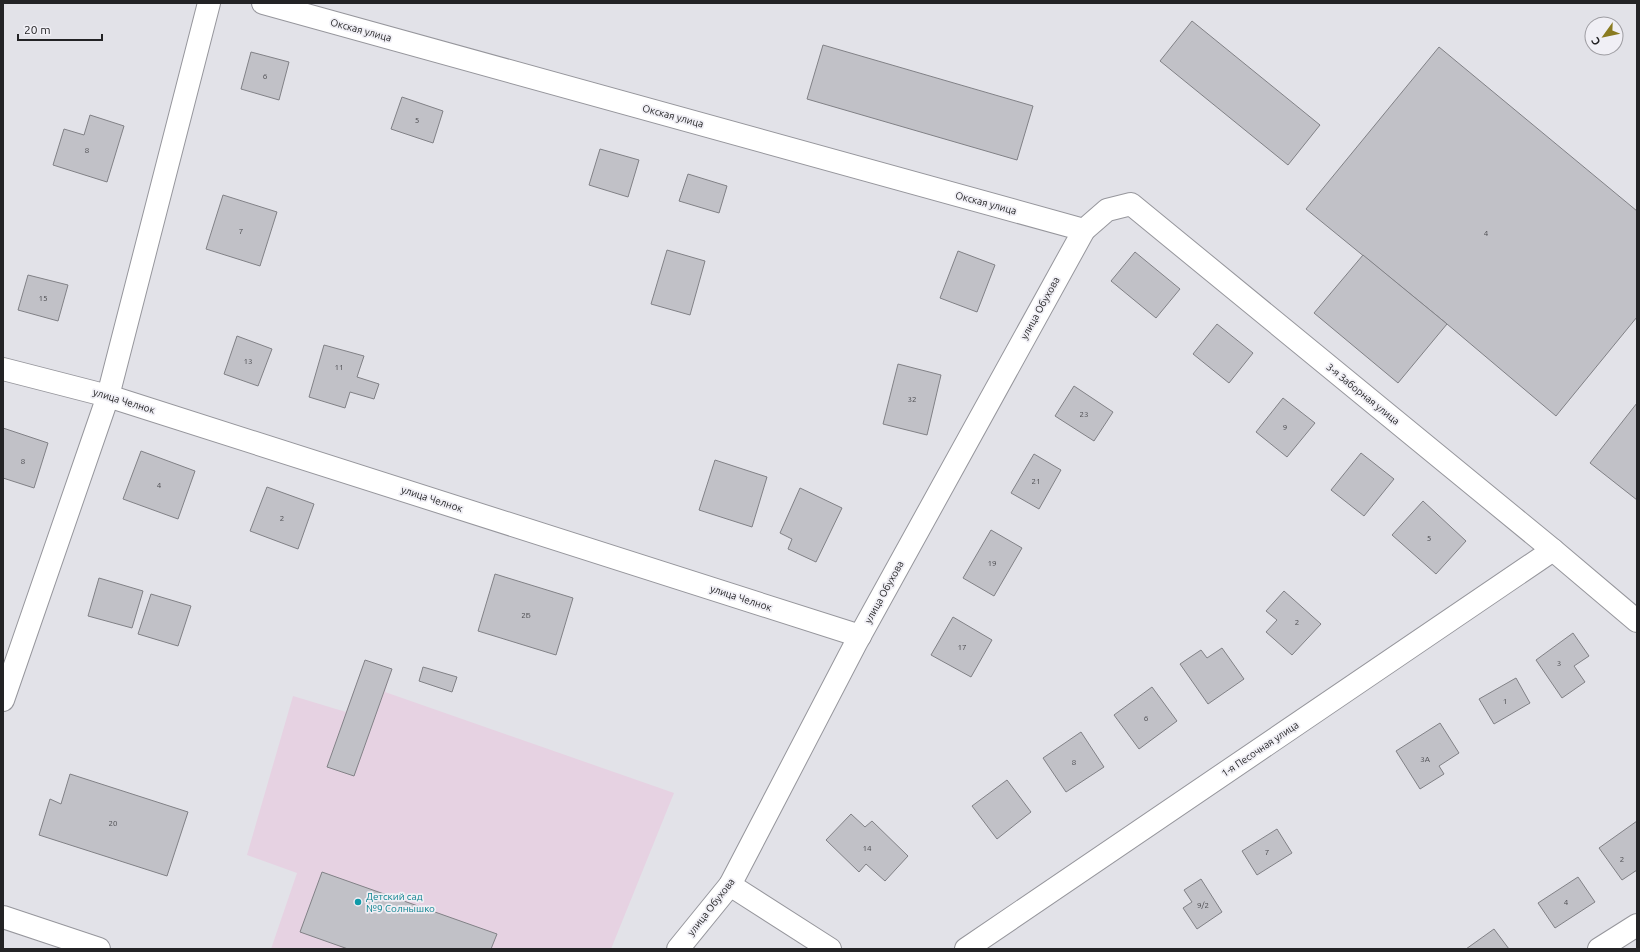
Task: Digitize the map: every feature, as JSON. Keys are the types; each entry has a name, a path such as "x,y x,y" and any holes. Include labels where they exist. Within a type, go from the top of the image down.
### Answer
{"street":[{"path":"3,700 108,396 210,3"},
{"name":"Окская улица","path":"263,3 1084,230"},
{"name":"3-я Заборная улица","path":"1084,230 1107,210 1131,204 1553,550 1637,622"},
{"name":"улица Обухова","path":"678,949 730,885 860,636 1084,230"},
{"name":"улица Челнок","path":"3,369 108,396 860,636"},
{"name":"1-я Песочная улица","path":"966,949 1553,550"},
{"path":"730,885 830,949"},
{"path":"3,917 99,949"},
{"path":"1599,949 1637,925"}],"shaded area":[{"path":"365,660 392,669 385,692 674,793 611,949 271,949 297,873 247,855 293,696 346,712"}],"building":[{"path":"1192,21 1320,125 1288,165 1160,61"},
{"path":"823,45 1033,106 1017,160 807,99"},
{"path":"1439,47 1637,211 1637,317 1556,416 1447,324 1306,209"},
{"path":"251,52 289,62 279,100 241,89"},
{"path":"402,97 443,111 433,143 391,129"},
{"path":"90,115 124,126 107,182 53,165 64,129 84,135"},
{"path":"600,149 639,160 628,197 589,185"},
{"path":"688,174 727,186 719,213 679,201"},
{"path":"223,195 277,212 260,266 206,249"},
{"path":"667,250 705,261 690,315 651,304"},
{"path":"958,251 995,265 977,312 940,298"},
{"path":"1135,252 1180,289 1156,318 1111,281"},
{"path":"1363,255 1447,324 1398,383 1314,313"},
{"path":"28,275 68,285 58,321 18,310"},
{"path":"1217,324 1253,353 1229,383 1193,354"},
{"path":"237,336 272,349 258,386 224,374"},
{"path":"324,345 364,356 357,377 379,384 374,399 350,392 345,408 309,397"},
{"path":"898,364 941,375 927,435 883,424"},
{"path":"1074,386 1113,412 1094,441 1055,416"},
{"path":"1283,398 1315,423 1287,457 1256,432"},
{"path":"1637,403 1637,500 1590,463"},
{"path":"3,428 48,443 34,488 3,478"},
{"path":"141,451 195,471 178,519 123,499"},
{"path":"1361,453 1394,479 1364,516 1331,490"},
{"path":"1034,454 1061,470 1039,509 1011,493"},
{"path":"715,460 767,477 752,527 699,510"},
{"path":"267,487 314,504 298,549 250,531"},
{"path":"800,488 842,508 816,562 788,549 792,539 780,533"},
{"path":"1423,501 1466,541 1436,574 1392,535"},
{"path":"991,530 1022,548 994,596 963,578"},
{"path":"495,574 573,598 556,655 478,631"},
{"path":"99,578 143,591 132,628 88,616"},
{"path":"1284,591 1321,624 1292,655 1266,632 1277,620 1266,611"},
{"path":"151,594 191,606 178,646 138,634"},
{"path":"953,617 992,640 971,677 931,655"},
{"path":"1573,633 1589,656 1574,666 1585,682 1562,698 1536,660"},
{"path":"1222,648 1244,679 1208,704 1180,664 1201,650 1207,658"},
{"path":"365,660 392,669 354,776 327,767"},
{"path":"423,667 457,677 452,692 419,681"},
{"path":"1516,678 1530,703 1494,724 1479,699"},
{"path":"1152,687 1177,721 1139,749 1114,715"},
{"path":"1440,723 1459,753 1439,766 1444,774 1420,789 1396,751"},
{"path":"1081,732 1104,767 1066,792 1043,758"},
{"path":"70,774 188,812 167,876 39,835 50,799 61,804"},
{"path":"1007,780 1031,812 997,839 972,806"},
{"path":"851,814 865,827 872,821 908,856 885,881 866,864 859,872 826,840"},
{"path":"1637,821 1637,870 1622,880 1599,848"},
{"path":"1277,829 1292,853 1257,875 1242,851"},
{"name":"Детский сад №9 Солнышко","path":"322,872 497,934 491,949 348,949 300,932"},
{"path":"1578,877 1595,902 1555,928 1538,903"},
{"path":"1201,879 1222,912 1197,929 1183,908 1192,902 1184,890"},
{"path":"1494,929 1509,949 1466,949"}],"place":[{"name":"Детский сад №9 Солнышко","path":"358,902"}]}
